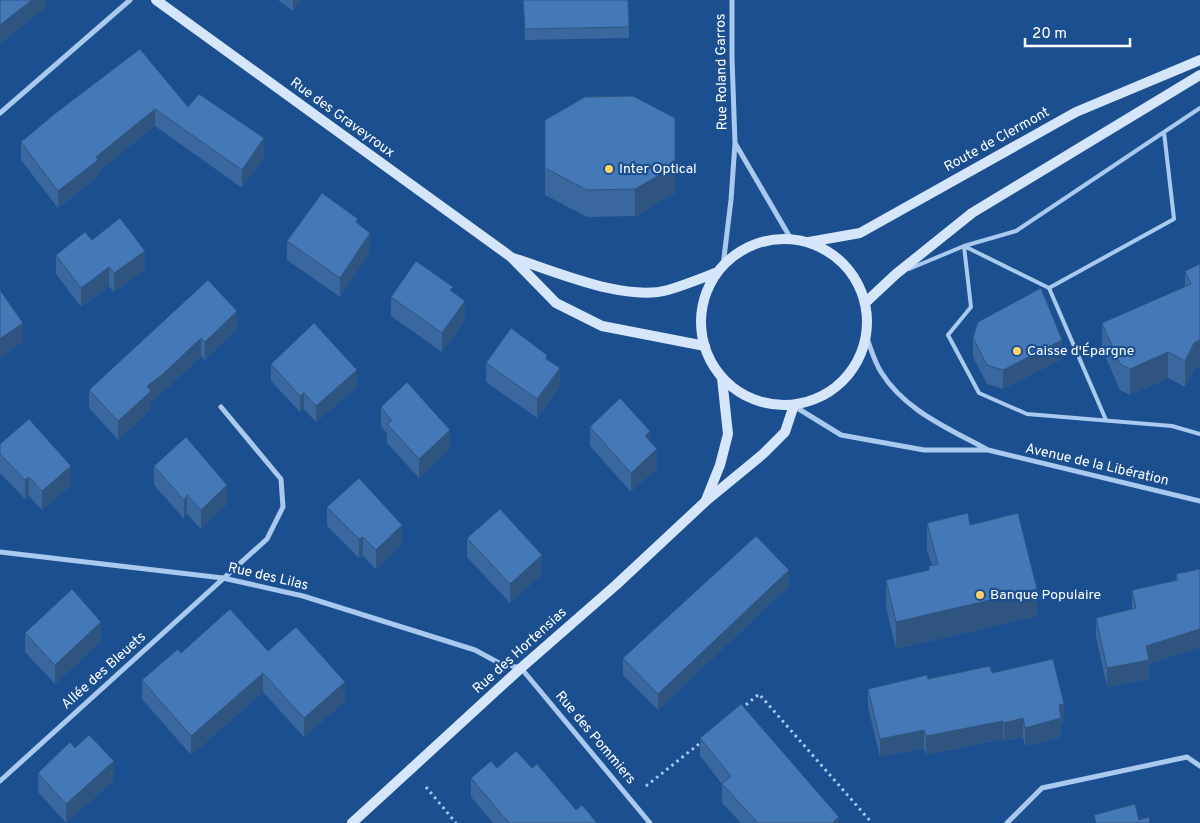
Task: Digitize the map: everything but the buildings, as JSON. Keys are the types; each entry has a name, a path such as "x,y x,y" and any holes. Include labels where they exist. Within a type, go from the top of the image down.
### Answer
{"main road":[{"name":"Rue des Graveyroux","path":"156,0 511,257 556,303 602,326 705,346"},
{"name":"Route de Clermont","path":"809,242 860,232 1076,112 1200,60"},
{"path":"865,303 896,274 972,213 1200,75"},
{"path":"791,239 809,242 834,255 854,276 865,303 868,320 866,336 858,361 842,383 820,398 794,405 768,404 742,394 722,378 712,363 705,346 701,320 706,295 721,269 742,250 766,241 791,239"},
{"name":"Rue des Graveyroux","path":"511,257 606,288 639,292 667,290 721,269"},
{"name":"Rue des Hortensias","path":"706,501 720,465 728,434 722,378"},
{"name":"Rue des Hortensias","path":"352,823 616,585 706,501 763,454 785,432 794,405"}],"street":[{"path":"0,113 130,0"},
{"name":"Rue Roland Garros","path":"721,269 731,200 735,143 732,0"},
{"name":"Rue Roland Garros","path":"735,143 791,239"},
{"name":"Avenue de la Libération","path":"866,336 882,374 912,408 988,450"},
{"name":"Avenue de la Libération","path":"794,405 841,435 924,450 988,450 1200,501"},
{"name":"Allée des Bleuets","path":"0,781 267,539 283,507 282,479 221,407"},
{"name":"Rue des Lilas","path":"0,552 223,578 303,596 476,650 499,663 522,668"},
{"name":"Rue des Pommiers","path":"522,668 650,823"},
{"path":"1007,823 1042,788 1187,757 1200,766"}],"lane":[{"path":"896,274 964,246 1016,231 1200,108"},
{"path":"1048,288 1174,219 1164,132"},
{"path":"964,246 1048,288 1106,420"},
{"path":"964,246 971,307 948,335 978,393 1027,414 1172,426 1200,434"}],"path":[{"path":"737,713 759,694 872,823"},
{"path":"631,799 706,737"},
{"path":"411,769 456,823"}],"place":[{"name":"Inter Optical","path":"609,169"},
{"name":"Caisse d'Épargne","path":"1017,351"},
{"name":"Banque Populaire","path":"980,595"}]}
